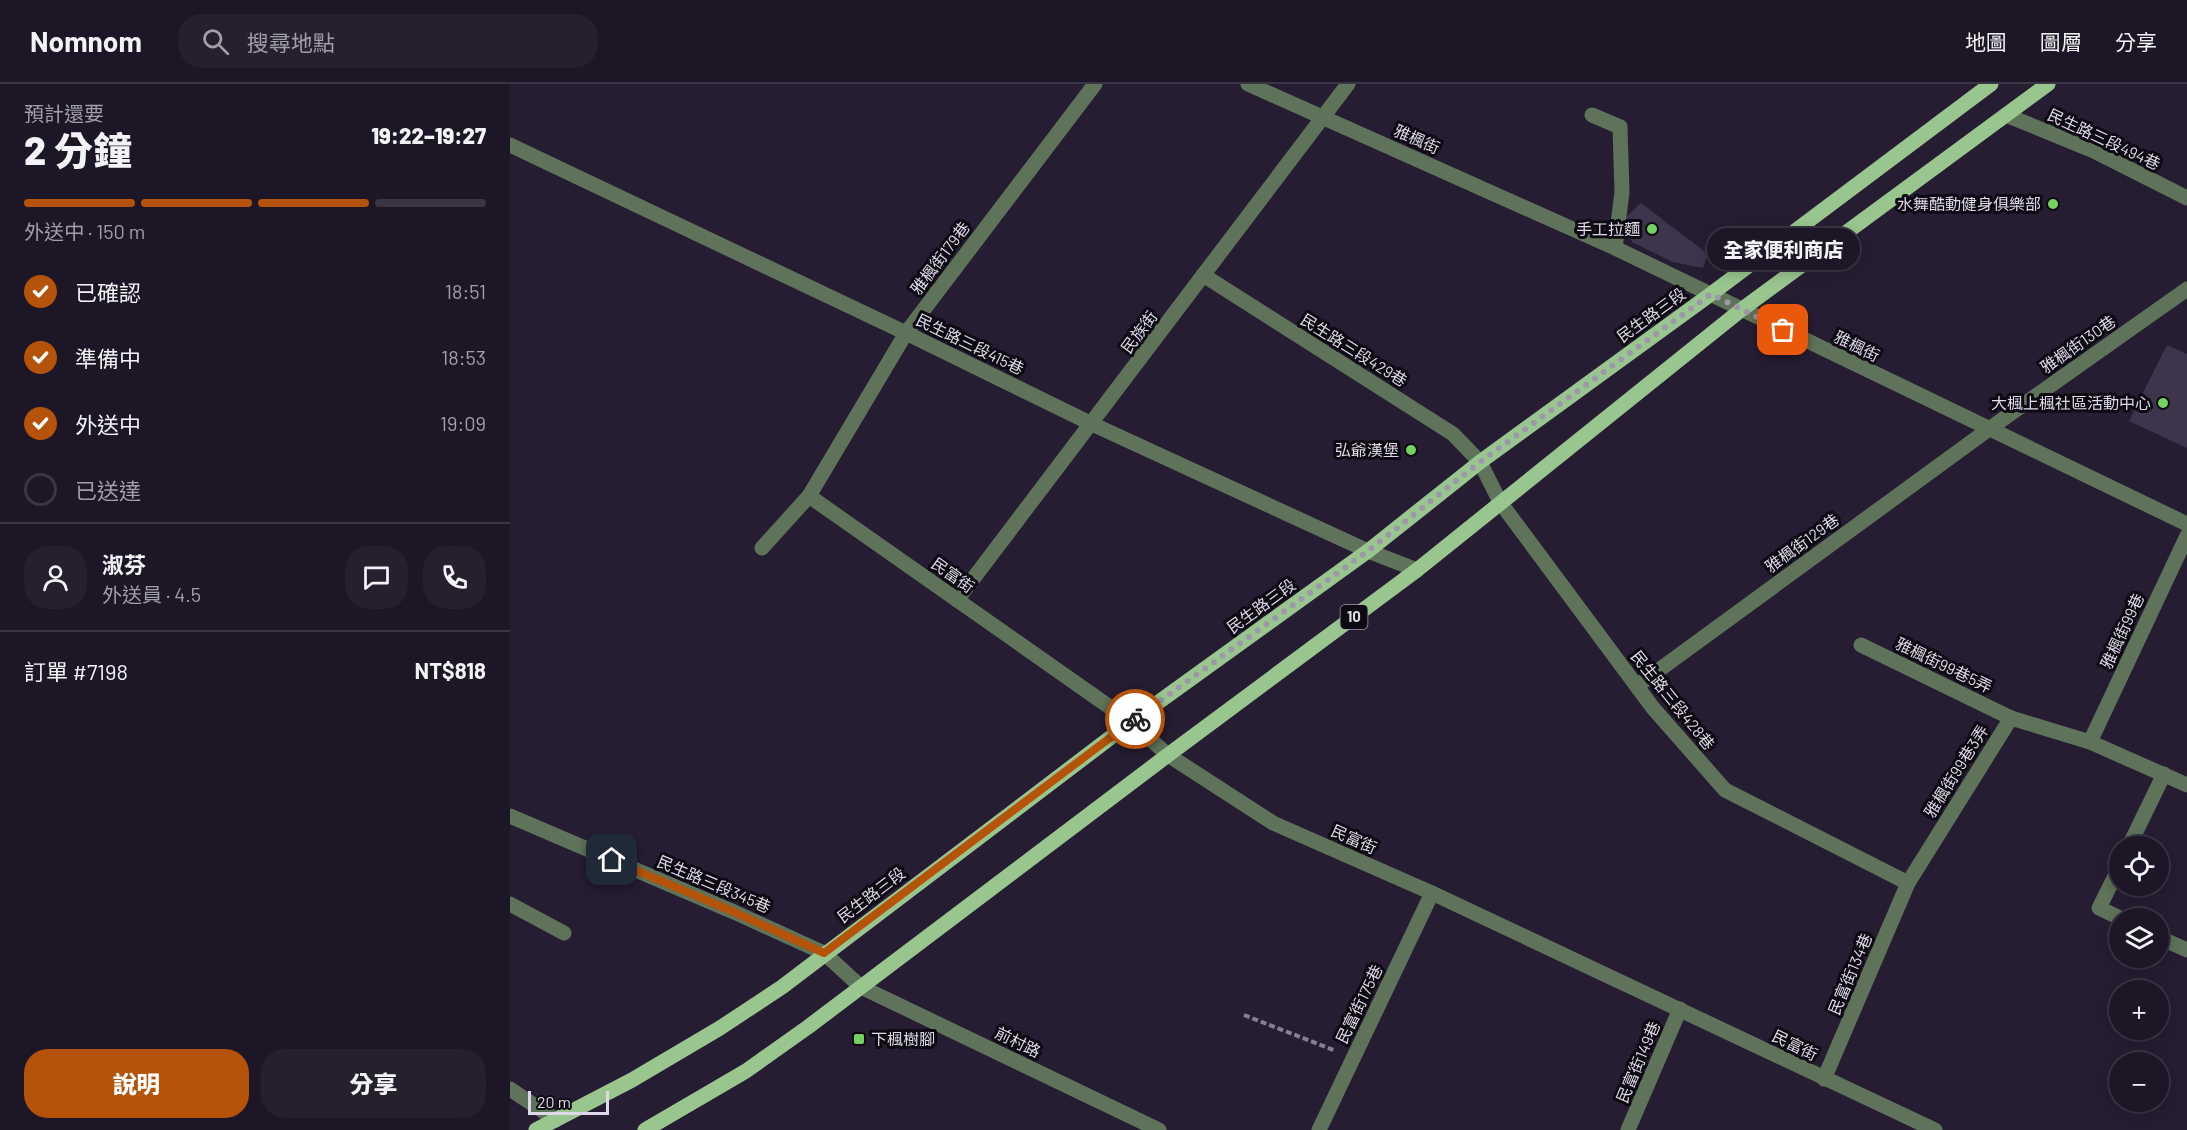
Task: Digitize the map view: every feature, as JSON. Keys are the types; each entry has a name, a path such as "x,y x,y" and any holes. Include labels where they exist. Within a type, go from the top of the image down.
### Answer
{"main road":[{"name":"民生路三段","path":"536,1130 632,1080 720,1028 782,987 1131,722 1368,551 1480,462 1711,294 1991,84"},
{"name":"10","path":"645,1130 746,1071 861,987 1417,570 1741,310 2048,84"}],"street":[{"name":"雅楓街179巷","path":"762,548 809,496 906,333 1095,84"},
{"name":"雅楓街","path":"1248,84 1615,248 2187,524"},
{"name":"民族街","path":"957,600 1347,84"},
{"path":"1592,115 1620,128 1622,192 1615,248"},
{"name":"民生路三段494巷","path":"2006,115 2094,151 2187,198"},
{"name":"民生路三段415巷","path":"510,145 1092,424 1368,551 1417,570"},
{"name":"民生路三段429巷","path":"1203,275 1453,434 1480,462"},
{"name":"雅楓街130巷","path":"1989,429 2187,289"},
{"path":"2172,300 2187,307"},
{"name":"雅楓街129巷","path":"1637,686 1989,429"},
{"name":"民生路三段428巷","path":"1480,462 1500,502 1653,708 1725,790 1908,883"},
{"name":"民富街","path":"809,496 1131,722 1168,755 1273,823 1432,893 1935,1130"},
{"name":"雅楓街99巷","path":"2090,742 2187,536"},
{"name":"雅楓街99巷5弄","path":"1861,645 2011,718"},
{"name":"雅楓街99巷3弄","path":"1908,883 2011,718 2090,742 2187,785"},
{"path":"2134,836 2164,774"},
{"name":"民生路三段345巷","path":"510,816 824,953 861,987"},
{"name":"民富街134巷","path":"1824,1079 1908,883"},
{"path":"2109,888 2099,908 2109,913"},
{"name":"民富街175巷","path":"1319,1130 1432,893"},
{"path":"510,904 564,933"},
{"path":"2169,942 2187,950"},
{"name":"前村路","path":"861,987 1159,1130"},
{"name":"民富街149巷","path":"1628,1130 1680,1009"},
{"path":"510,1089 556,1120"}],"path":[{"path":"1244,1015 1353,1058"}],"building":[{"name":"手工拉麵","path":"1641,203 1708,254 1703,268 1673,262 1632,242 1626,217"},
{"name":"大楓上楓社區活動中心","path":"2167,345 2187,354 2187,448 2129,421"}],"way so far":[{"path":"1135,719 1368,551 1480,462 1711,294 1783,330"}],"place":[{"name":"水舞酷動健身俱樂部","path":"2053,204"},
{"name":"手工拉麵","path":"1652,229"},
{"name":"全家便利商店","path":"1783,330"},
{"name":"大楓上楓社區活動中心","path":"2163,403"},
{"name":"弘爺漢堡","path":"1411,450"},
{"name":"下楓樹腳","path":"859,1039"}],"route":[{"path":"612,860 824,953 1135,719"}]}
